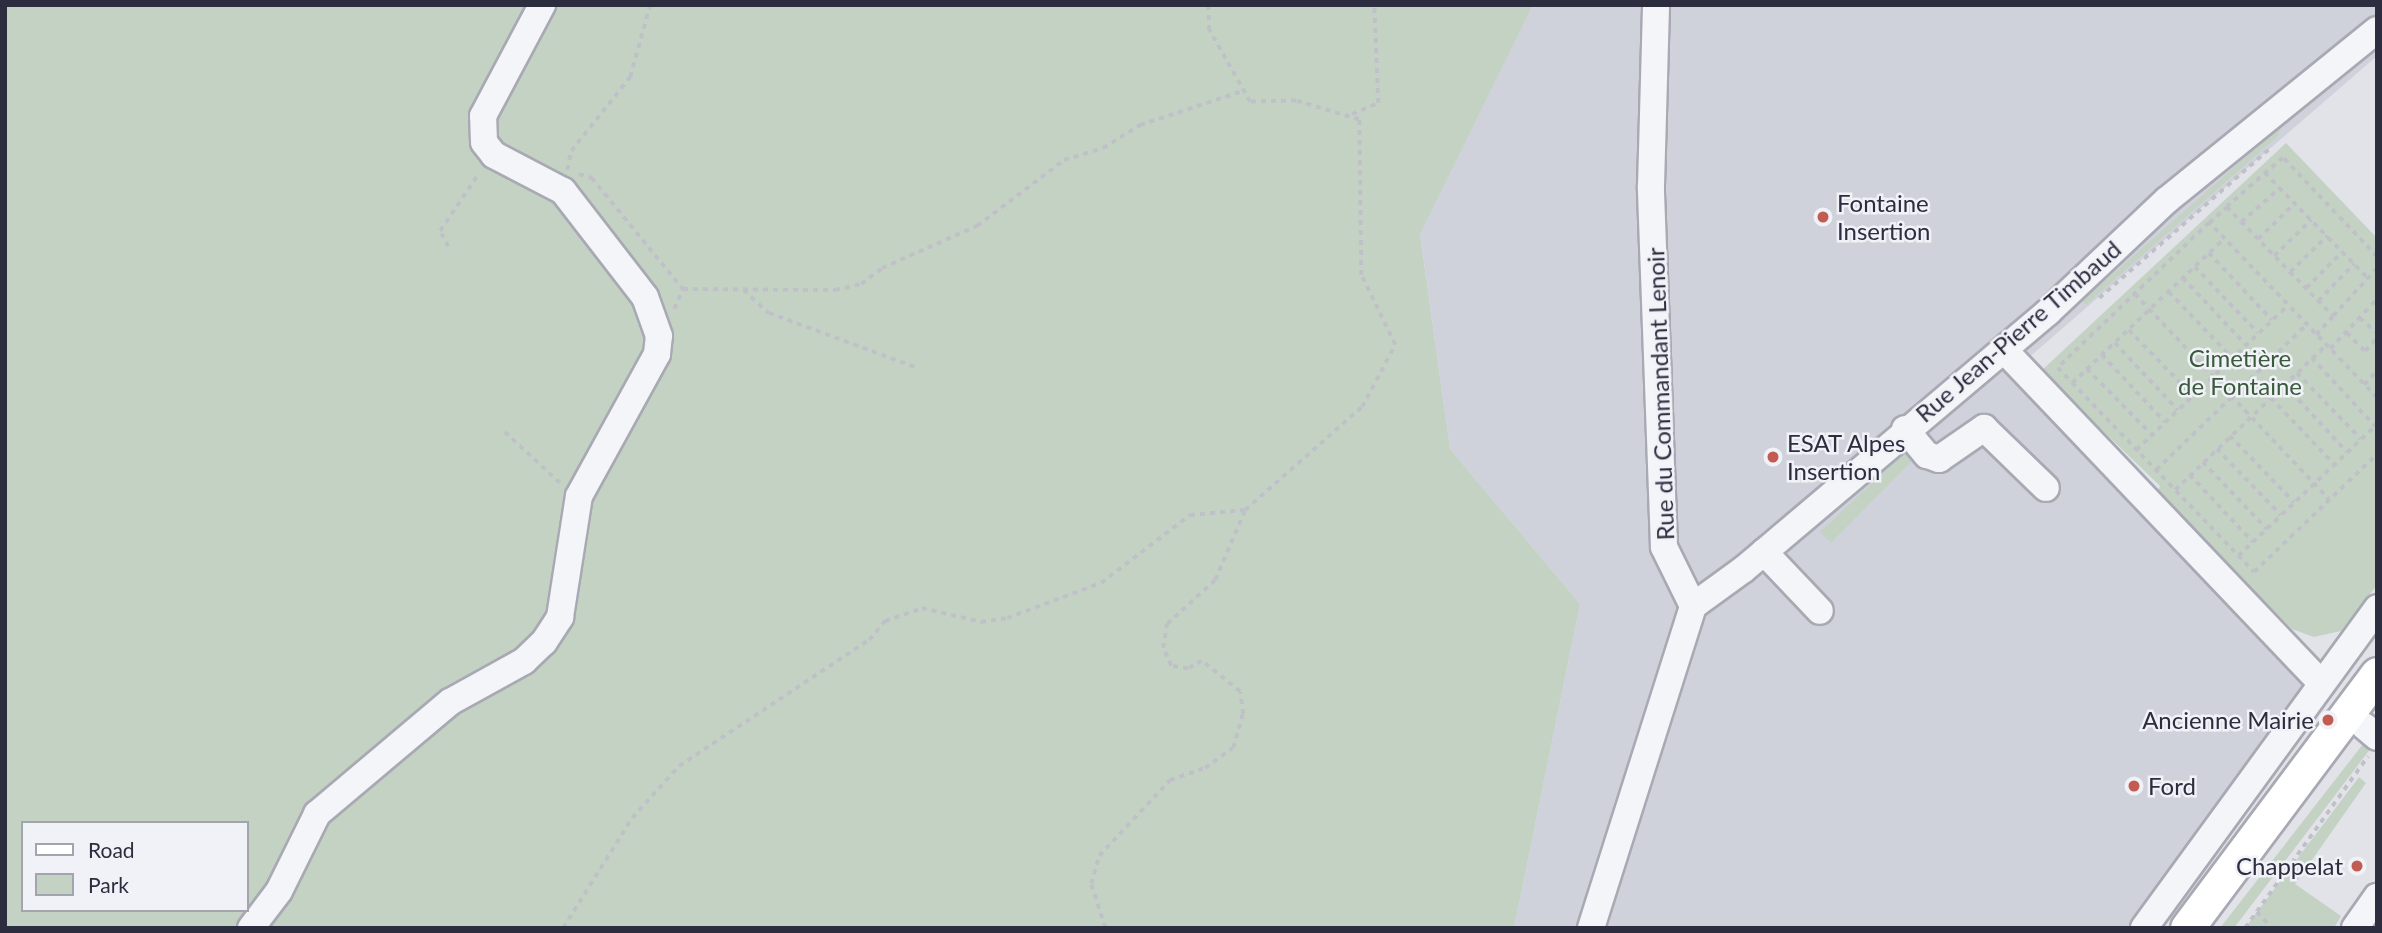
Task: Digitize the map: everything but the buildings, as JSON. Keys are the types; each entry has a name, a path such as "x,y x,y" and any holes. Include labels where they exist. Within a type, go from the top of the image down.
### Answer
{"main road":[{"path":"2187,928 2377,674"},
{"path":"2213,928 2373,729"}],"street":[{"path":"251,928 279,891 317,814 450,702 524,661 544,642 559,617 579,496 651,371 659,336 646,298 565,181 494,155 484,142 483,116 542,5"},
{"name":"Rue du Commandant Lenoir","path":"1656,5 1651,186 1664,547 1693,606"},
{"name":"Rue Jean-Pierre Timbaud","path":"1693,606 1764,552 1905,429 2004,350 2167,200 2377,30"},
{"path":"2004,350 2319,681"},
{"path":"1905,429 1927,456 1939,459 1984,428 2046,488"},
{"path":"1764,552 1820,611"},
{"path":"1591,928 1690,631 1693,606"},
{"path":"2144,928 2312,701 2319,681 2377,608"},
{"path":"2355,928 2377,897"}],"path":[{"path":"650,5 630,77 571,151 565,181 592,178 682,289"},
{"path":"1208,5 1209,30 1240,92 1250,102 1296,101 1352,114 1378,103 1374,5"},
{"path":"682,289 835,290 861,284 882,268 977,226 1064,160 1103,148 1140,125 1240,92"},
{"path":"1105,928 1091,884 1099,856 1170,780 1205,768 1233,748 1243,714 1240,692 1202,661 1188,669 1171,666 1163,648 1167,624 1215,580 1245,510 1341,429 1394,356 1395,345 1361,275 1362,128 1352,114"},
{"path":"2092,304 2281,139"},
{"path":"448,247 440,231 494,155"},
{"path":"2377,257 2283,158 2209,223 2058,368 2254,572 2377,454"},
{"path":"2265,173 2368,278"},
{"path":"2241,222 2280,188"},
{"path":"2258,239 2295,204"},
{"path":"2227,207 2333,316"},
{"path":"2274,256 2311,220"},
{"path":"2209,223 2377,398"},
{"path":"2290,272 2327,236"},
{"path":"2072,383 2224,239"},
{"path":"2305,288 2342,252"},
{"path":"2210,253 2272,320"},
{"path":"2318,301 2354,264"},
{"path":"2195,267 2258,333"},
{"path":"2316,335 2377,268"},
{"path":"2372,273 2377,278"},
{"path":"2183,278 2246,345"},
{"path":"659,336 682,289"},
{"path":"742,289 769,313 915,367"},
{"path":"2169,292 2232,358"},
{"path":"2135,294 2329,499"},
{"path":"2175,490 2312,358 2347,333 2376,302"},
{"path":"2136,450 2288,305"},
{"path":"2347,333 2365,351 2377,336 2360,318"},
{"path":"2150,476 2307,325"},
{"path":"2129,330 2193,396"},
{"path":"2115,343 2178,410"},
{"path":"2102,355 2165,422"},
{"path":"2238,556 2376,425 2312,358"},
{"path":"2087,369 2152,435"},
{"path":"2364,385 2377,370"},
{"path":"2297,373 2361,439"},
{"path":"2285,385 2347,452"},
{"path":"2271,398 2334,464"},
{"path":"505,432 579,496"},
{"path":"2230,436 2294,502"},
{"path":"2217,449 2281,515"},
{"path":"2203,462 2267,528"},
{"path":"2190,475 2253,542"},
{"path":"562,928 632,818 679,766 733,735 901,613 922,608 981,622 1007,618 1101,583 1190,515 1245,510"},
{"path":"2245,928 2373,729"},
{"path":"2257,912 2267,925 2273,928"}],"shaded area":[{"path":"1533,5 2377,5 2377,56 2026,360 2329,673 2139,928 1514,928 1580,604 1450,449 1420,233"}],"green space":[{"path":"5,5 1533,5 1420,234 1450,449 1580,604 1514,928 5,928"},
{"path":"2281,126 2278,136 2086,305 2082,301"},
{"name":"Cimetière de Fontaine","path":"2286,143 2377,238 2377,585 2341,631 2314,637 2292,629 2157,492 2160,486 2041,371"},
{"path":"1906,451 1914,459 1831,543 1820,532"},
{"path":"2363,744 2371,748 2234,928 2220,928"},
{"path":"2359,777 2366,783 2295,884 2341,916 2334,928 2245,928"}],"place":[{"name":"Fontaine Insertion","path":"1823,217"},
{"name":"ESAT Alpes Insertion","path":"1773,457"},
{"name":"Ancienne Mairie","path":"2328,720"},
{"name":"Ford","path":"2134,786"},
{"name":"Chappelat","path":"2357,866"}]}
